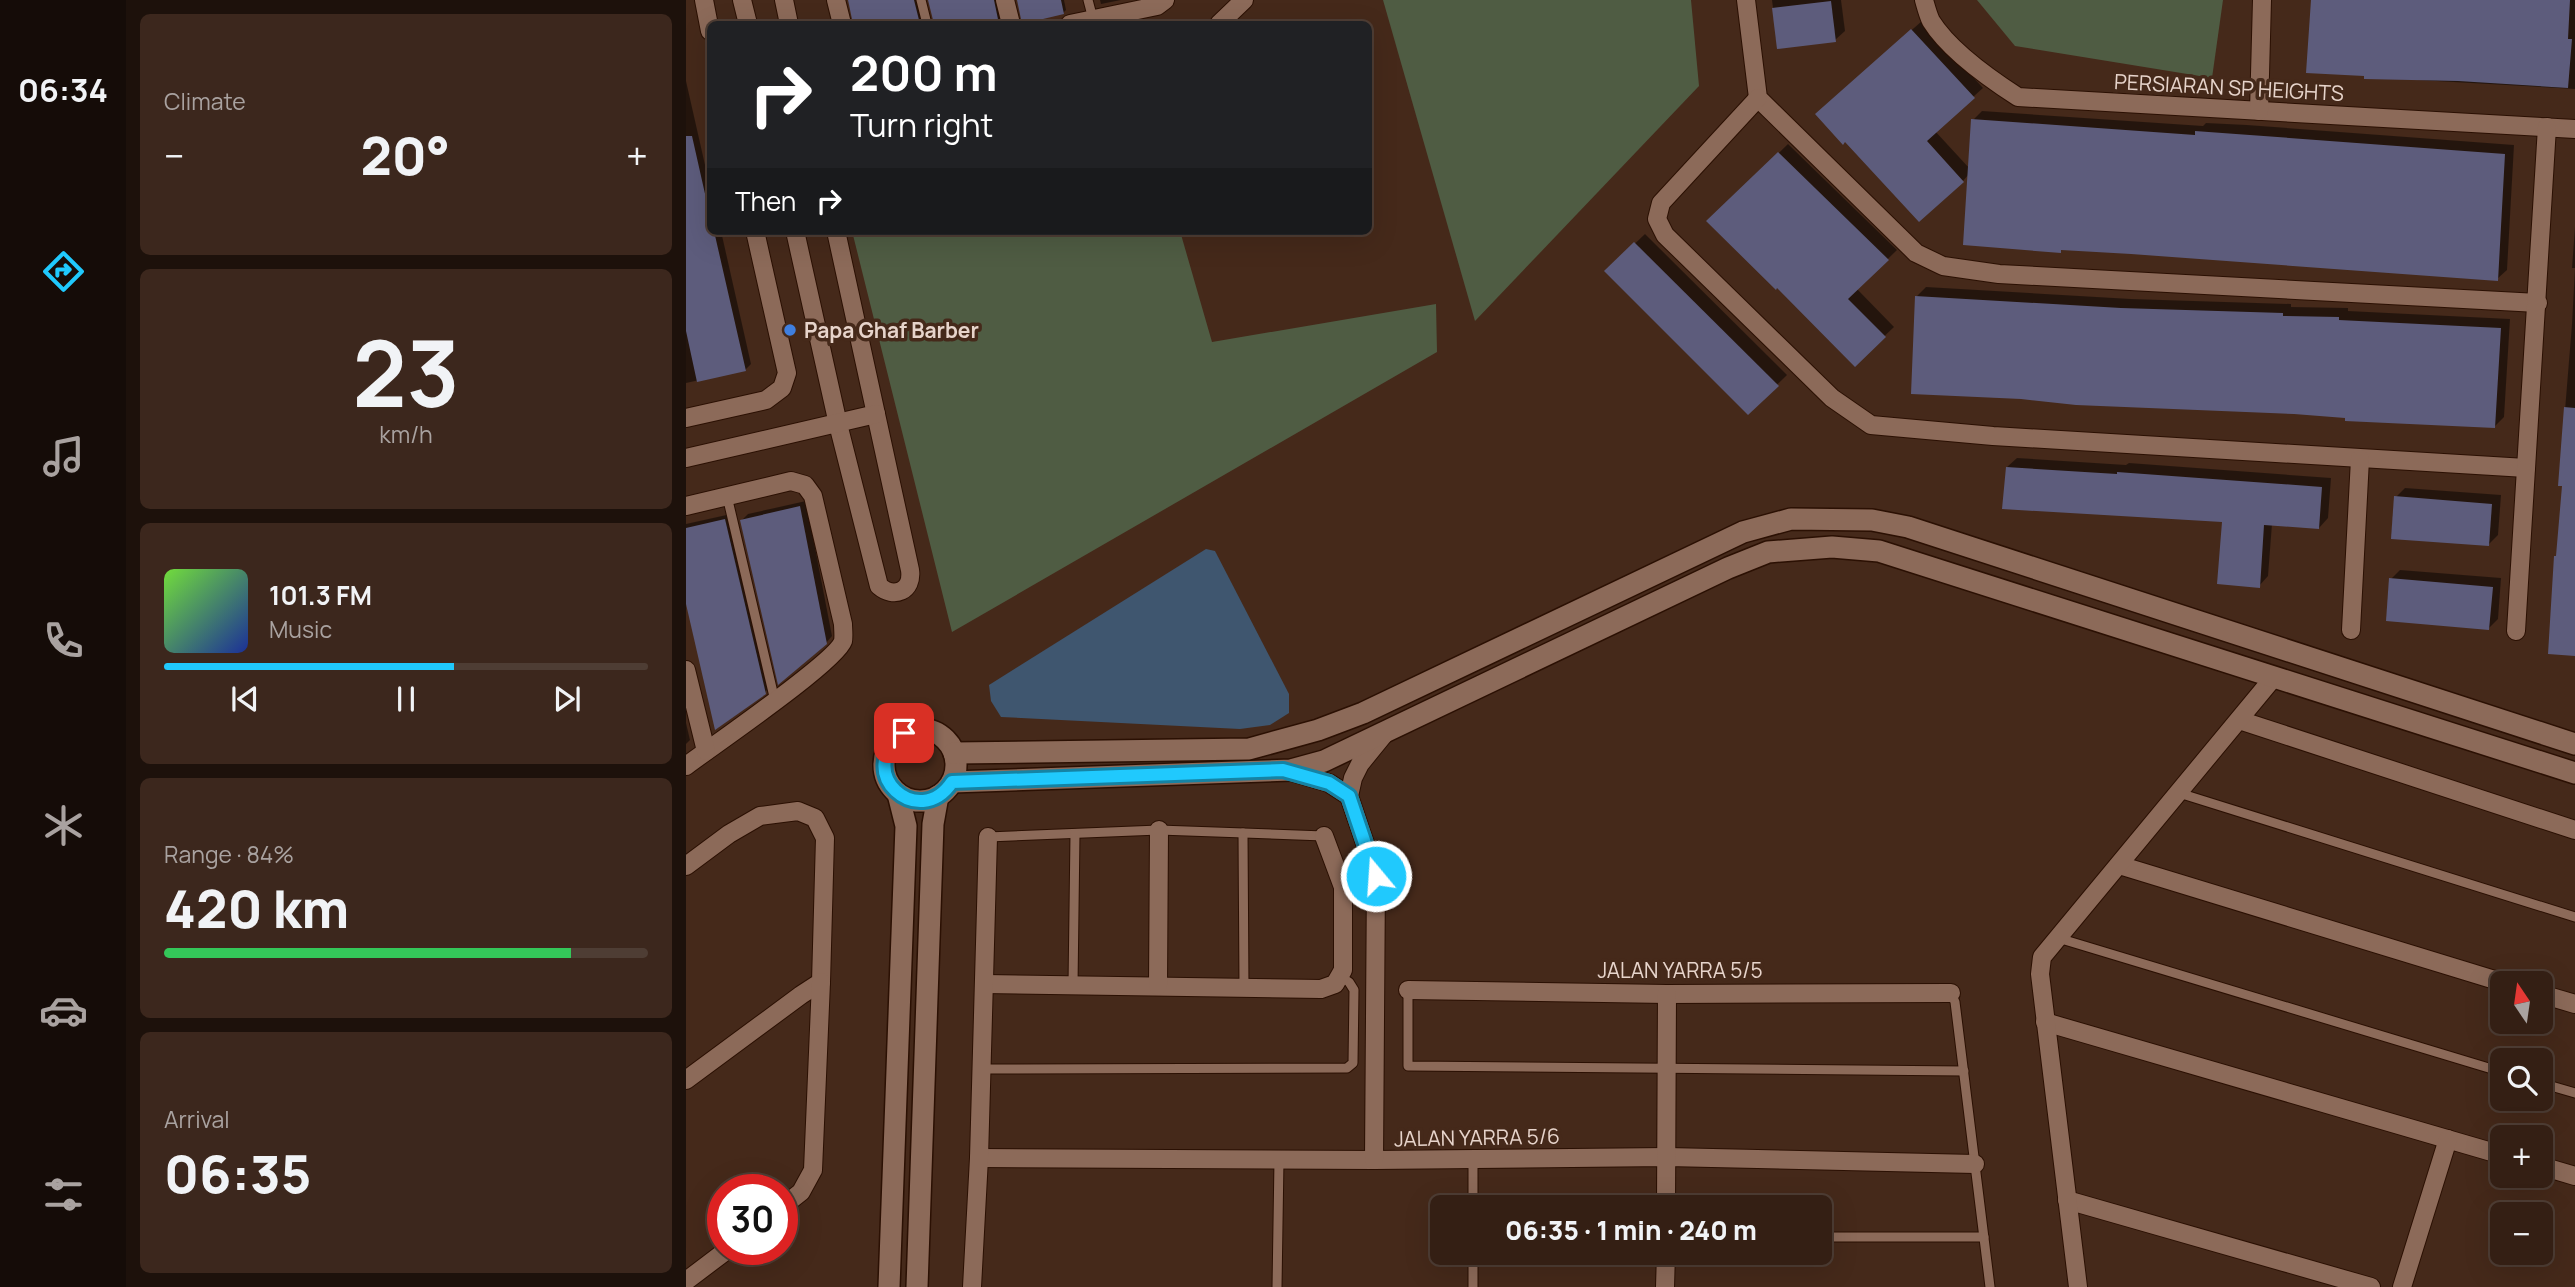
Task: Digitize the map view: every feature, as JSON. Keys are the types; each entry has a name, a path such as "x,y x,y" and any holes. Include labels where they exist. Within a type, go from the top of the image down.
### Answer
{"street":[{"path":"704,0 708,21"},
{"path":"742,0 747,21"},
{"path":"784,0 788,21"},
{"path":"836,0 841,21"},
{"path":"1005,0 1010,21"},
{"path":"1084,21 1157,6 1165,0"},
{"path":"1222,21 1244,0"},
{"path":"1746,0 1758,97 1916,253 1943,266 1999,274 2538,303"},
{"name":"PERSIARAN SP HEIGHTS","path":"1924,0 1931,20 1956,49 1988,77 2018,97 2575,130"},
{"path":"2259,111 2262,0"},
{"path":"1758,97 1661,202 1657,219 1665,235 1832,398 1871,425 1979,435 2526,468"},
{"path":"2516,631 2547,127"},
{"path":"686,418 766,400 782,388 787,373 756,235"},
{"path":"796,235 838,424 879,586 894,594 908,586 911,579 837,235"},
{"path":"686,458 876,414"},
{"path":"2351,630 2360,459"},
{"path":"686,506 792,481 805,485 813,496 843,624 843,641 833,654 775,701 686,766"},
{"path":"954,753 1249,749 1318,730 1363,713 1743,533 1791,519 1872,520 1908,527 2575,744"},
{"path":"898,794 918,801 945,789 1283,770 1324,761 1728,568 1768,552 1832,547 1880,551 2575,774"},
{"path":"686,670 706,751"},
{"path":"2078,1287 2045,1022 2040,965 2042,957 2274,677"},
{"path":"2239,720 2575,830"},
{"path":"889,1287 906,826 898,794 885,774 884,762 887,750 894,740 916,729 940,734 949,743 956,765 933,824 919,1284"},
{"path":"1374,1160 1376,876 1349,796 1360,764 1386,732"},
{"path":"1283,770 1329,783 1349,796"},
{"path":"686,866 729,834 760,816 798,811 815,818 824,838 813,1170 798,1195"},
{"path":"1158,986 1159,830"},
{"path":"984,984 1321,989 1335,984 1343,970 1343,887 1324,836"},
{"path":"972,1287 979,1158 988,837"},
{"path":"2119,865 2490,978"},
{"path":"686,1080 821,982"},
{"name":"JALAN YARRA 5/5","path":"1408,990 1667,994 1951,993"},
{"path":"1666,1195 1667,994"},
{"path":"2553,998 2575,1004"},
{"path":"2045,1022 2490,1151"},
{"path":"2402,1287 2448,1139"},
{"name":"JALAN YARRA 5/6","path":"979,1158 1374,1160 1667,1157 1975,1164"},
{"path":"2553,1170 2575,1176"},
{"path":"2067,1199 2371,1287"},
{"path":"686,1281 707,1265"},
{"path":"1665,1287 1666,1265"}],"lane":[{"path":"921,0 926,21"},
{"path":"1088,0 1093,19"},
{"path":"727,496 775,701"},
{"path":"2179,793 2575,918"},
{"path":"988,837 1159,830 1324,836"},
{"path":"1243,833 1244,988"},
{"path":"1073,985 1075,834"},
{"path":"2057,938 2490,1068"},
{"path":"981,1069 1347,1068 1353,1063 1353,990 1349,982 1339,976"},
{"path":"1408,990 1408,1066 1964,1071"},
{"path":"1951,993 1955,1002 1990,1287"},
{"path":"2553,1087 2575,1093"},
{"path":"1472,1159 1473,1195"},
{"path":"1277,1287 1279,1160"},
{"path":"1832,1237 1984,1237"},
{"path":"1473,1265 1473,1287"}],"green space":[{"path":"1383,0 1691,0 1699,86 1475,321"},
{"path":"1977,0 2223,0 2212,78 2015,46"},
{"path":"853,235 1181,235 1212,342 1436,304 1437,352 952,632"}],"water":[{"path":"1206,549 1215,551 1289,694 1289,713 1270,725 1240,729 1001,717 991,701 989,685"}],"building":[{"path":"848,0 914,0 919,21 852,21"},
{"path":"928,0 994,0 998,21 933,21"},
{"path":"1017,0 1061,0 1064,14 1035,21 1021,21"},
{"path":"2311,0 2570,0 2568,39 2572,39 2568,88 2458,81 2364,79 2364,76 2306,73"},
{"path":"1831,1 1836,42 1777,49 1772,8"},
{"path":"1911,29 1975,98 1927,141 1964,182 1919,222 1845,142 1843,145 1815,114"},
{"path":"1971,119 2195,135 2195,131 2505,154 2498,281 2131,254 2061,250 2061,253 1963,245"},
{"path":"686,136 692,136 707,203 707,235 715,235 746,371 697,382 686,331"},
{"path":"1778,152 1889,260 1848,299 1886,337 1855,367 1706,221"},
{"path":"1634,242 1779,386 1748,415 1604,271"},
{"path":"1915,296 2121,308 2283,313 2283,316 2339,317 2339,320 2501,328 2495,428 2345,421 2345,418 2294,414 2076,405 2021,399 1911,394"},
{"path":"2564,407 2575,408 2575,656 2548,654 2554,556 2562,486 2558,486"},
{"path":"2006,467 2322,487 2319,529 2264,525 2260,588 2217,584 2222,522 2002,509"},
{"path":"2394,496 2492,504 2489,546 2391,539"},
{"path":"800,506 827,644 778,685 740,520"},
{"path":"725,519 766,694 715,730 686,604 686,528"},
{"path":"2389,578 2493,587 2489,630 2386,621"}],"place":[{"name":"Papa Ghaf Barber","path":"790,330"}],"route":[{"path":"904,733 894,740 887,750 885,774 898,794 918,801 939,796 952,782 1283,770 1311,776 1329,783 1349,796 1376,876"}]}
